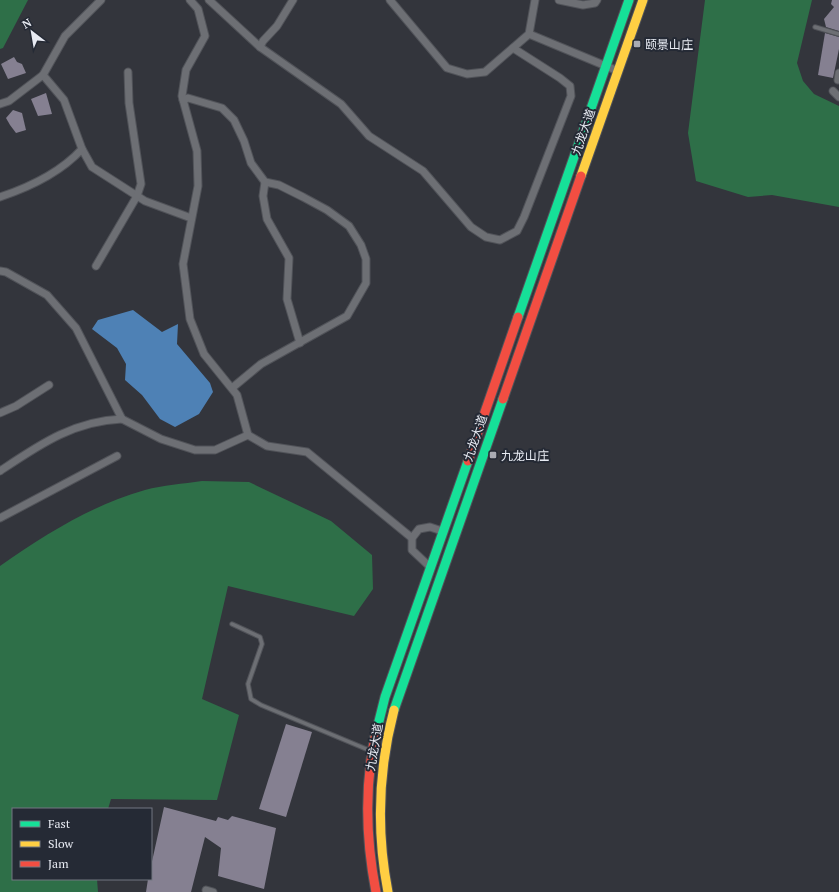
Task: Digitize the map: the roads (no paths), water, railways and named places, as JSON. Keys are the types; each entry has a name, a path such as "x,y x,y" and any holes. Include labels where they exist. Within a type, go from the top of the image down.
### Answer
{"main road":[{"name":"九龙大道","path":"376,892 368,842 366,804 371,751 384,697 628,0"},
{"name":"九龙大道","path":"388,892 383,870 380,836 381,770 383,752 402,680 643,0"},
{"path":"437,545 449,549"}],"street":[{"path":"0,104 9,101 43,75 65,36 101,0"},
{"path":"190,0 198,9 205,36 186,70 182,100 197,151 198,186 183,264 190,319 204,354 237,395 248,435 268,446 308,452 412,538"},
{"path":"209,0 260,47 341,104 369,136 423,171 471,227 486,237 500,240 517,231 524,217 571,96 570,86 513,48"},
{"path":"260,47 263,41 277,26 293,0"},
{"path":"390,0 446,68 467,74 485,72 529,34 535,0"},
{"path":"559,0 583,5 596,2 598,0"},
{"path":"529,34 618,71"},
{"path":"96,266 137,196 141,184 129,103 128,72"},
{"path":"43,75 64,100 82,149 92,167 146,201 191,218"},
{"path":"182,100 188,98 222,108 234,120 244,140 251,163 265,182 279,185 303,197 327,210 349,226 361,245 366,259 366,283 346,316 261,364 232,388"},
{"path":"0,197 25,188 69,163 82,149"},
{"path":"265,182 263,196 267,220 289,258 288,299 300,342"},
{"path":"0,271 6,272 47,295 76,328 122,418"},
{"path":"0,413 16,406 49,385"},
{"path":"0,471 40,444 72,428 101,420 122,418 161,439 195,450 215,450 248,435"},
{"path":"0,518 117,456"},
{"path":"430,566 412,550 412,538 419,529 430,527 442,531"}],"lane":[{"path":"815,27 839,34"},
{"path":"232,624 260,637 262,644 248,684 251,699 261,705 371,751"}],"water":[{"path":"133,310 162,332 178,324 177,344 210,383 213,392 199,414 175,427 160,419 142,395 125,380 126,364 117,348 92,329 98,320"}],"place":[{"name":"颐景山庄","path":"637,44"},
{"name":"九龙山庄","path":"493,455"}]}
